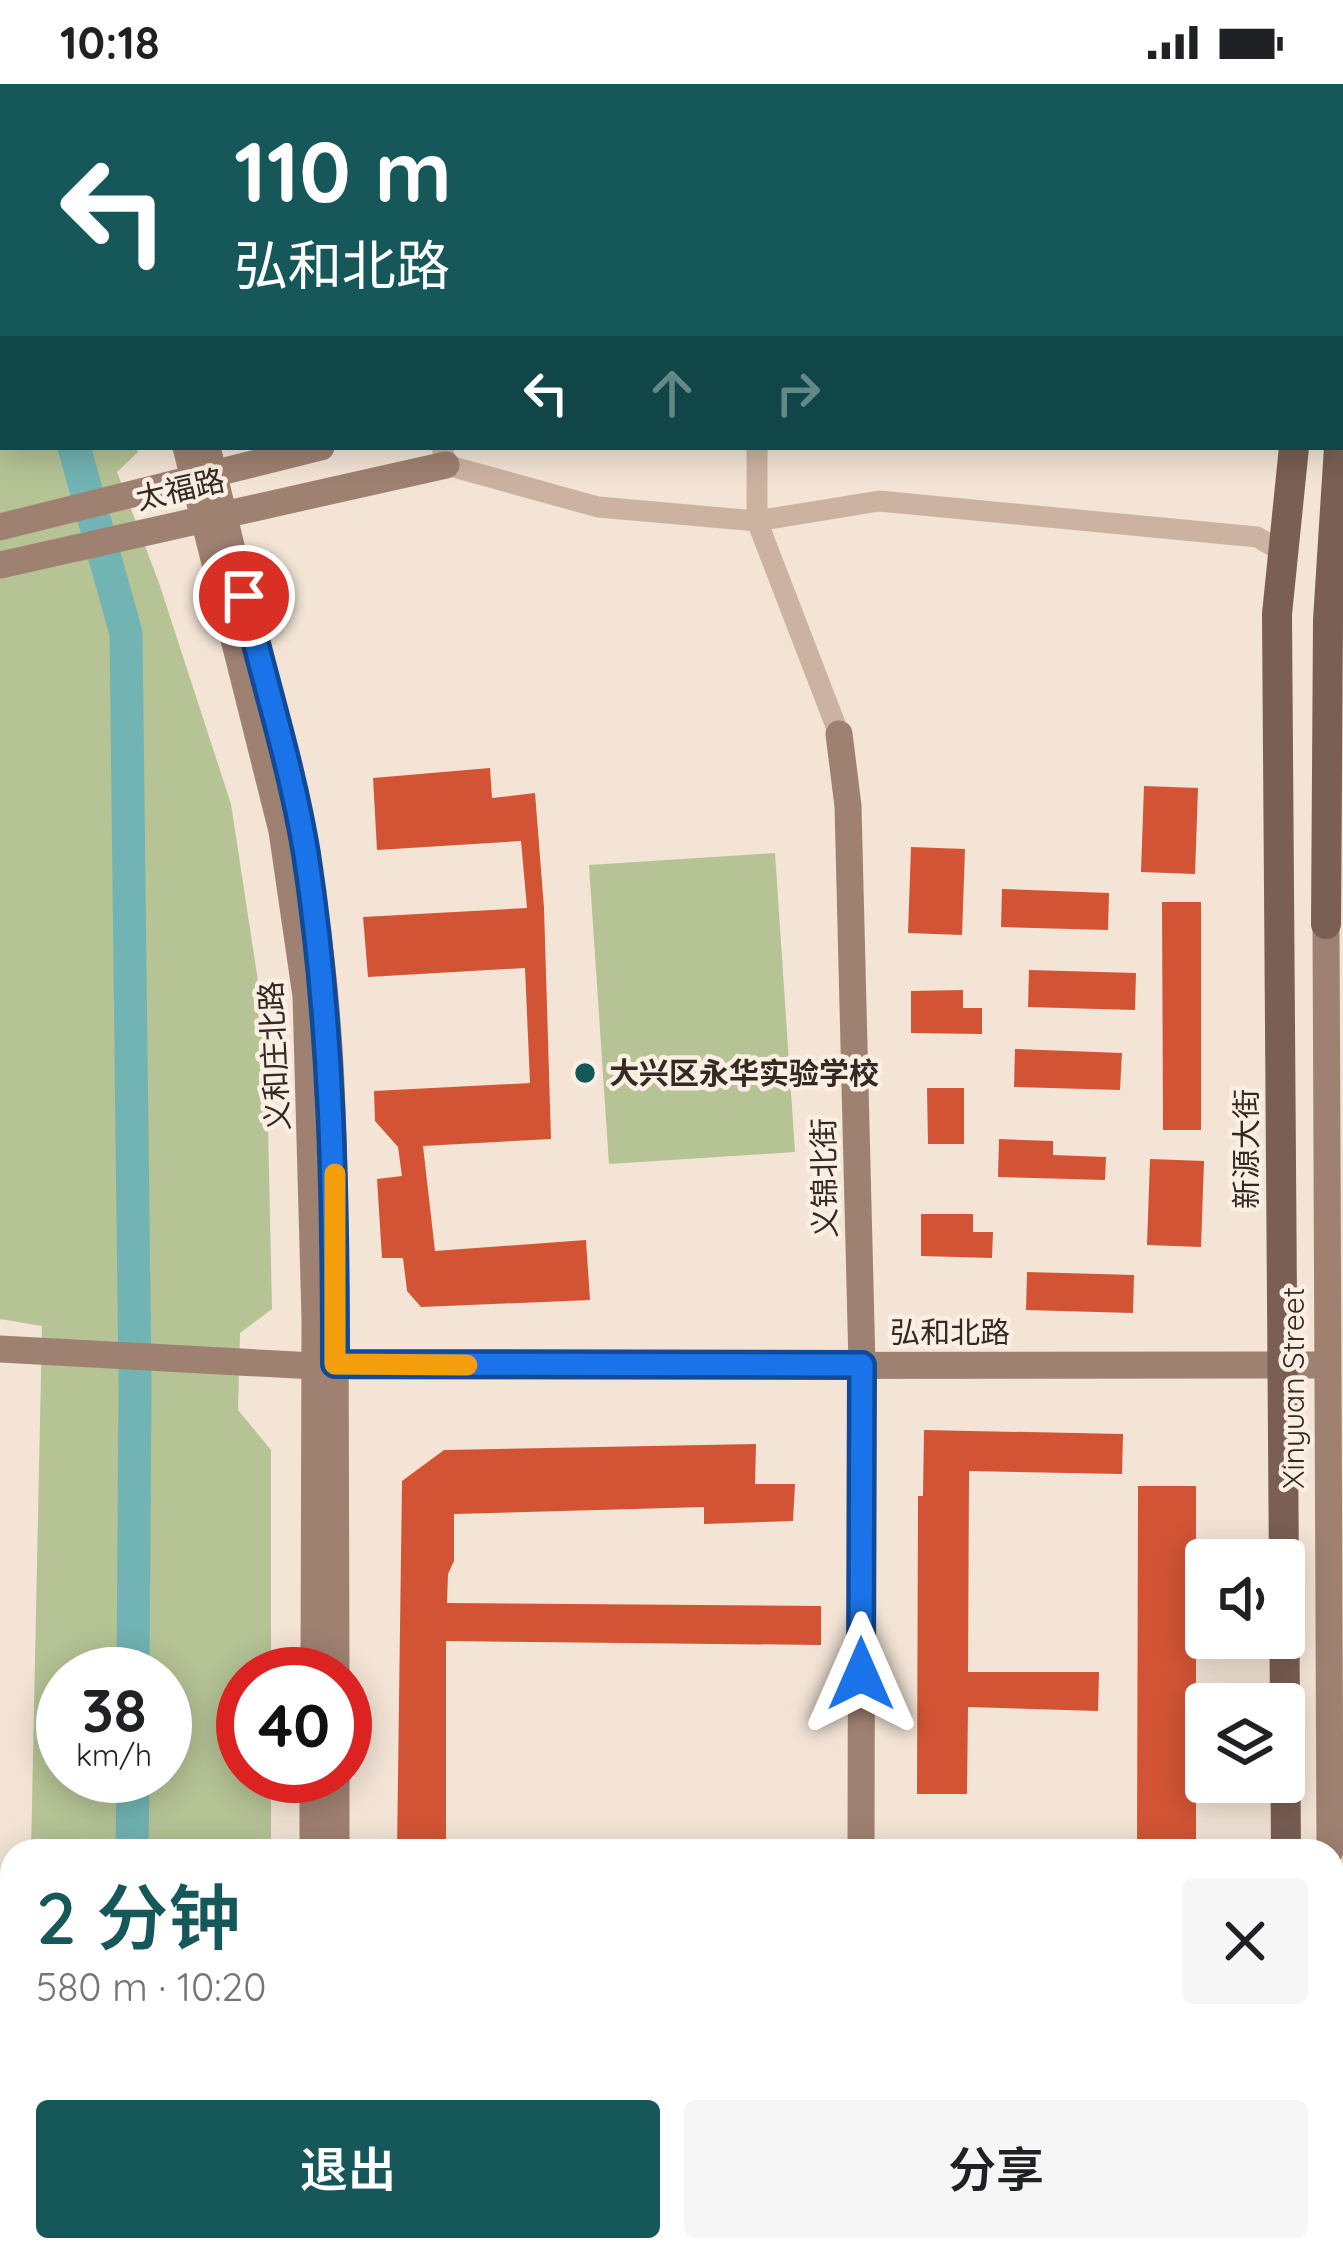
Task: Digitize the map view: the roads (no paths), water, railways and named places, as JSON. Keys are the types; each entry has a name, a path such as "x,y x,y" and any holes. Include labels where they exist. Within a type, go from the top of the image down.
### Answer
{"main road":[{"name":"太福路","path":"0,527 120,497 204,465 301,450"},
{"name":"新源大街","path":"1286,1839 1277,614 1294,450"},
{"path":"1326,924 1328,620 1339,450"},
{"name":"太福路","path":"0,565 444,456"},
{"name":"义和庄北路","path":"204,465 305,848 327,1013 335,1147 315,1647"},
{"name":"义锦北街","path":"839,734 848,806 862,1365 861,1839"},
{"name":"Xinyuan Street","path":"1326,924 1330,1839"},
{"name":"弘和北路","path":"0,1349 170,1361 325,1365 1325,1365"},
{"name":"义和庄北路","path":"325,1365 335,1647"},
{"path":"313,1803 313,1839"},
{"path":"336,1803 336,1839"}],"street":[{"name":"义锦北街","path":"757,450 757,521 839,734"},
{"path":"444,456 598,507 757,521 879,501 1257,537 1283,552"}],"waterway":[{"path":"75,450 126,633 135,1385 133,1647"},
{"path":"132,1839 133,1803"}],"place":[{"name":"大兴区永华实验学校","path":"585,1073"}]}
